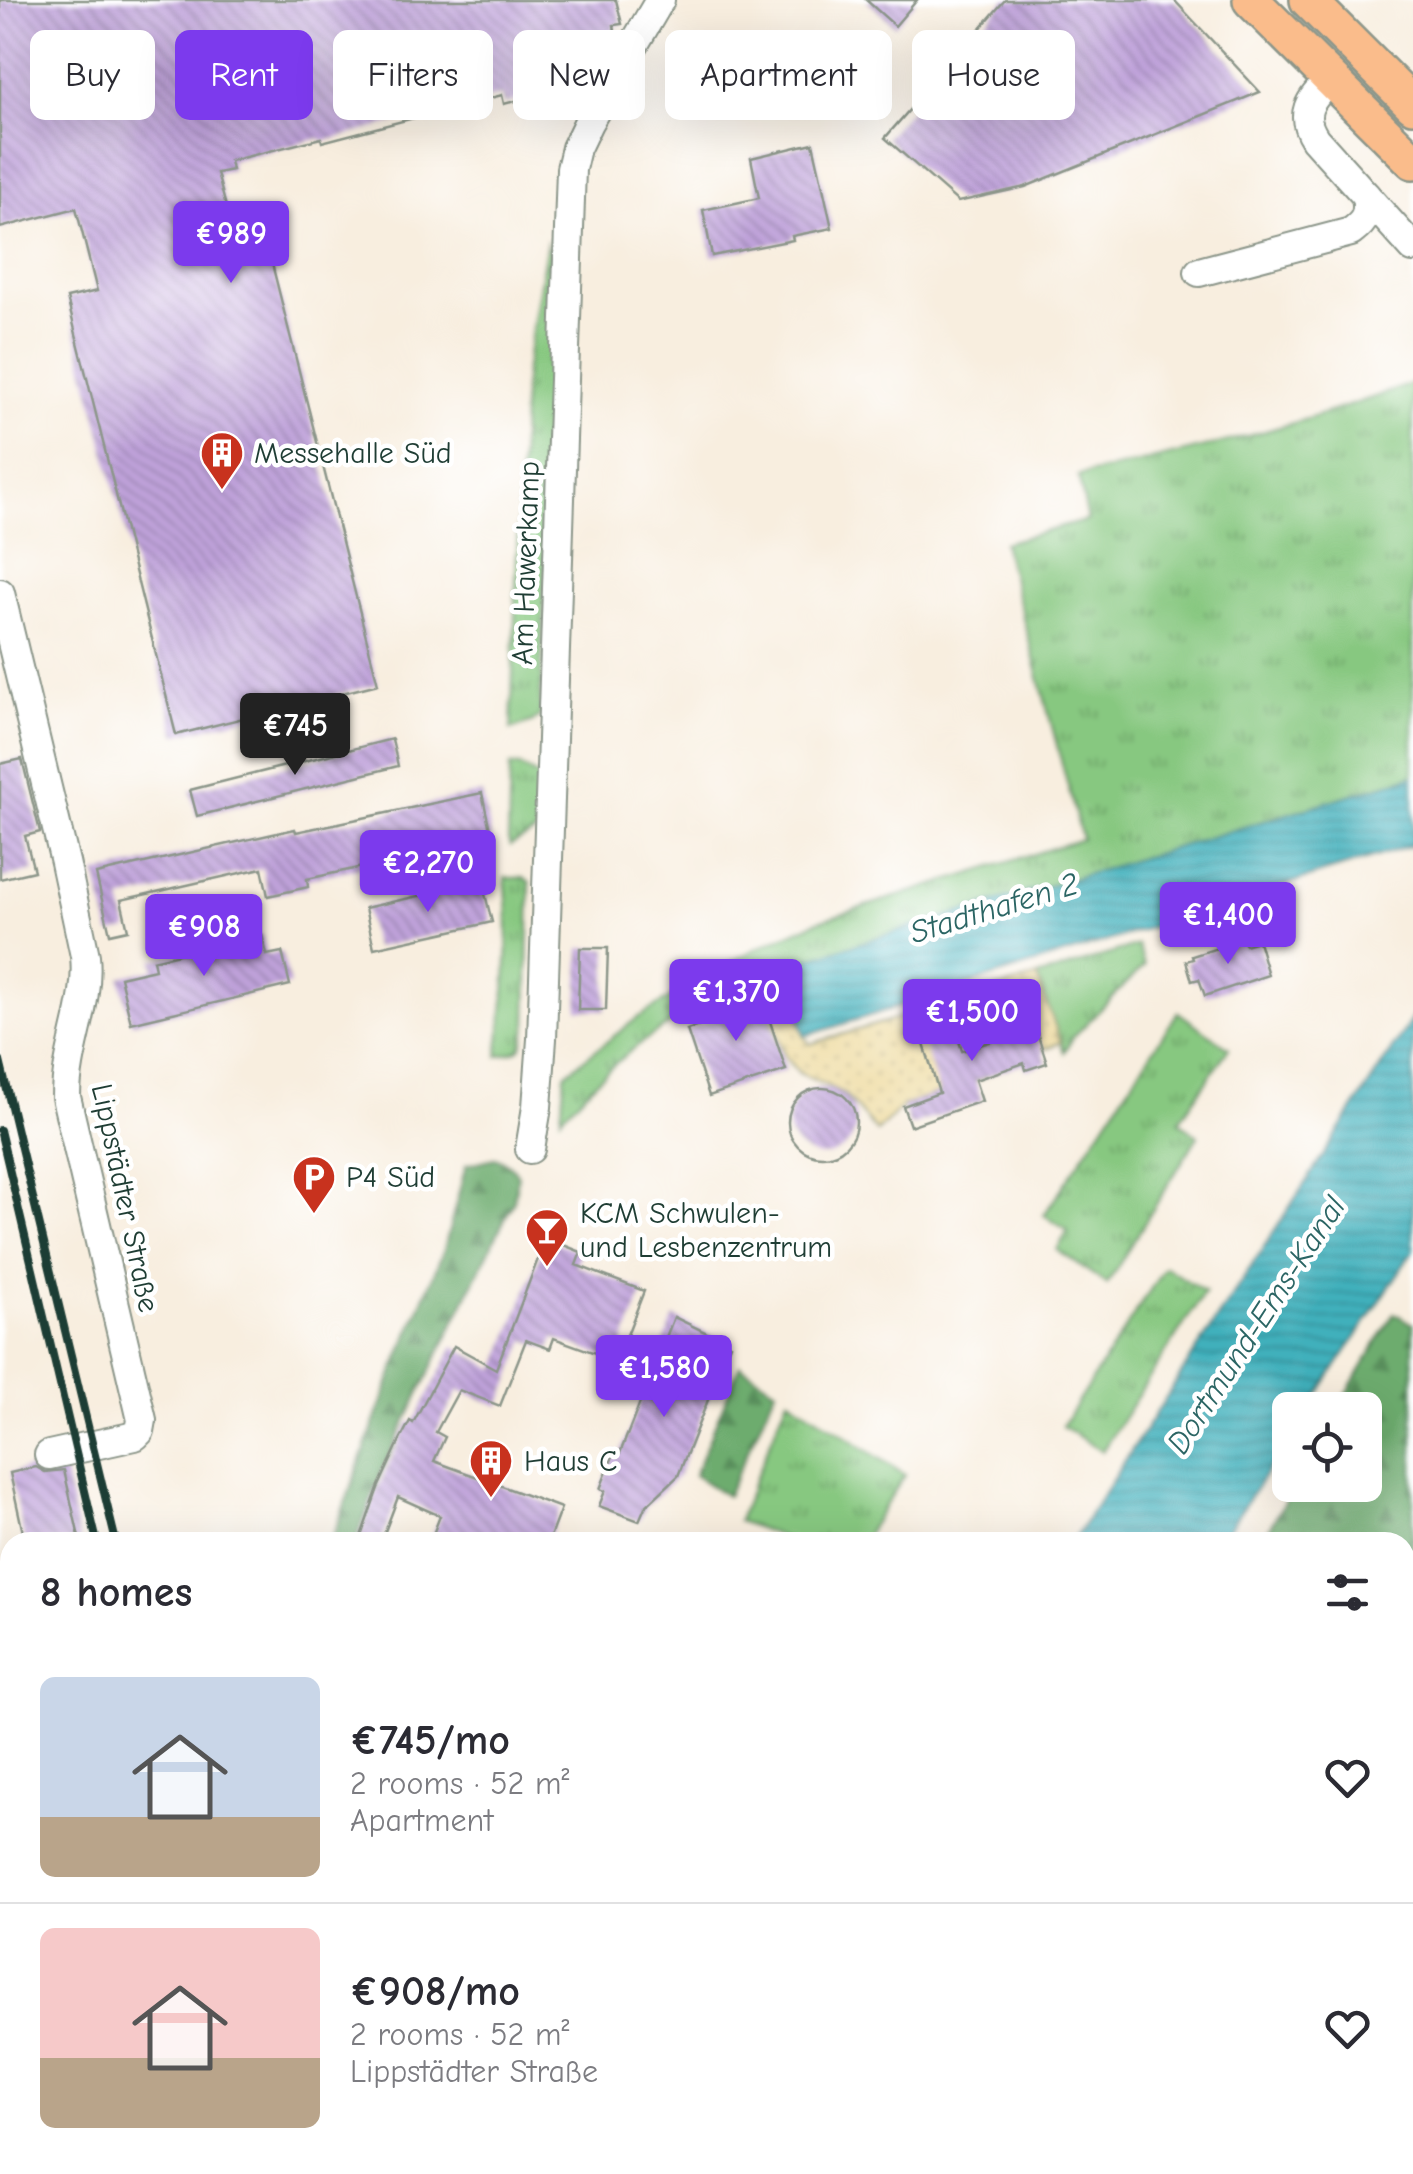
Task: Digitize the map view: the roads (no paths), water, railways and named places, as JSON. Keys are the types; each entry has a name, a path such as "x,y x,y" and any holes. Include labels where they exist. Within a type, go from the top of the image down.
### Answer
{"main road":[{"path":"1252,0 1413,161"},
{"path":"1308,0 1413,105"},
{"path":"1331,78 1360,51"}],"street":[{"name":"Am Hawerkamp","path":"530,1149 542,1039 571,169 588,123 660,0"},
{"path":"1331,78 1306,111 1307,127 1413,248"},
{"path":"1200,272 1351,232 1364,222 1368,210 1366,196"},
{"name":"Lippstädter Straße","path":"0,593 85,956 87,971 66,1078 66,1097 142,1420 136,1436 49,1456"}],"water":[{"name":"Stadthafen 2","path":"1413,776 1413,845 805,1036 783,966"},
{"name":"Dortmund-Ems-Kanal","path":"1413,1017 1413,1251 1320,1392 1272,1392 1272,1464 1227,1532 1078,1532"}],"railway":[{"path":"0,1061 114,1532"},
{"path":"0,1130 95,1532"}],"place":[{"name":"Messehalle Süd","path":"222,491"},
{"name":"P4 Süd","path":"314,1215"},
{"name":"KCM Schwulen- und Lesbenzentrum","path":"547,1268"},
{"name":"Haus C","path":"491,1499"}]}
